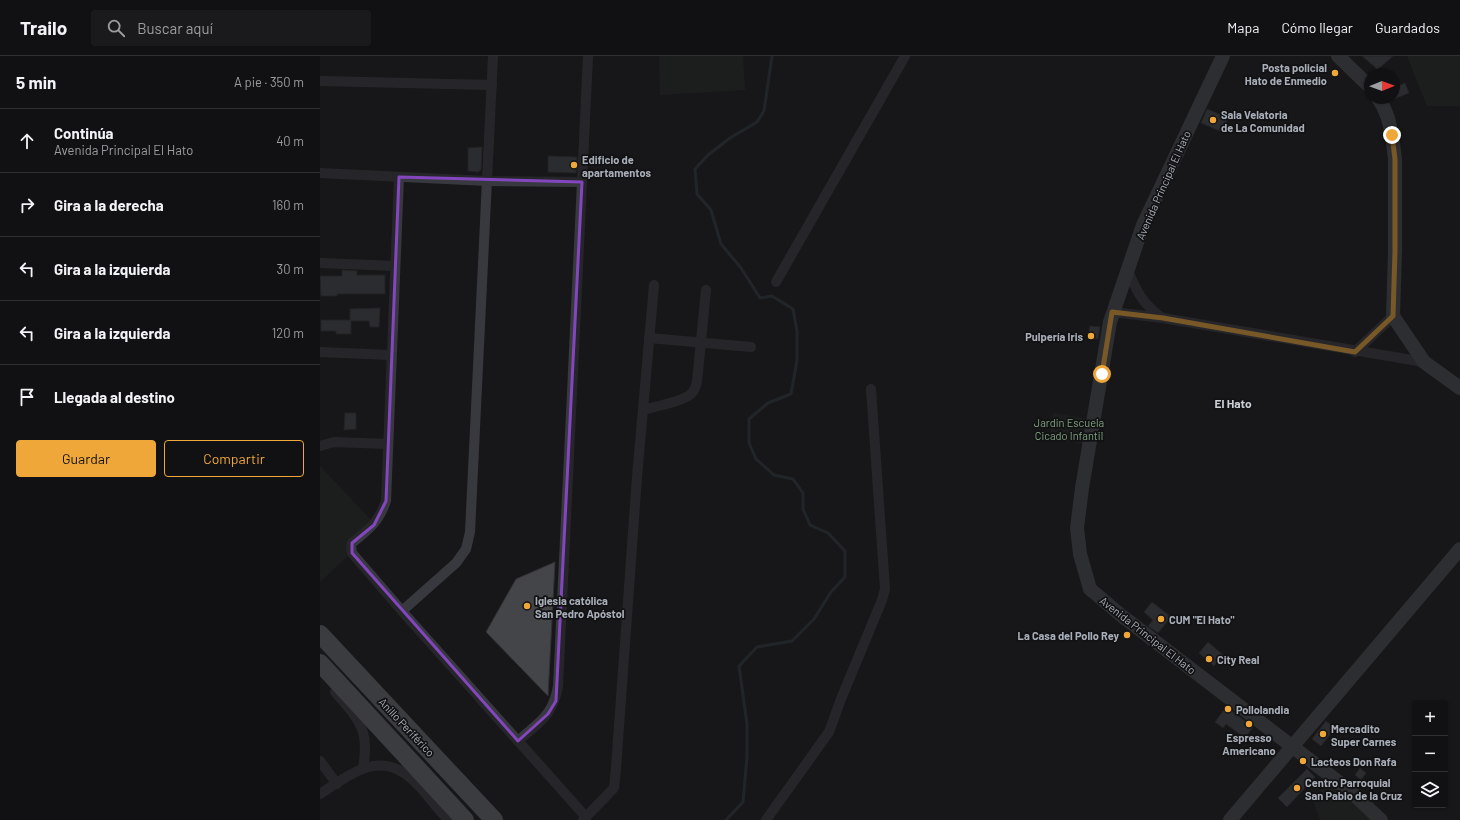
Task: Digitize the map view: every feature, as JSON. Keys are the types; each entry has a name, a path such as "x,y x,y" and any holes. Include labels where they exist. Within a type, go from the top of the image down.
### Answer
{"highway":[{"name":"Anillo Periférico","path":"320,634 494,820"},
{"name":"Anillo Periférico","path":"320,664 465,820"}],"street":[{"path":"402,611 456,563 466,549 470,532 493,56"},
{"path":"518,741 548,714 556,701 558,686 588,56"},
{"path":"776,282 904,56"},
{"name":"Avenida Principal El Hato","path":"1223,56 1144,225 1112,312 1082,488 1078,528 1080,554 1090,589 1122,616 1350,790 1381,820"},
{"path":"1338,56 1364,81"},
{"path":"320,82 492,85"},
{"path":"1382,104 1388,118 1395,159 1393,316 1424,362 1460,388"},
{"path":"320,173 487,181 582,182"},
{"path":"398,177 386,501 382,513 374,525 352,543 352,553 584,818 614,788 654,285"},
{"path":"320,263 395,266"},
{"path":"1128,270 1141,298 1151,309 1163,318"},
{"path":"643,410 682,399 690,394 697,382 706,290"},
{"path":"1112,312 1163,318 1355,352 1424,362"},
{"path":"1355,352 1393,316"},
{"path":"649,338 751,348"},
{"path":"320,352 392,355"},
{"path":"766,820 829,732 840,699 882,600 885,589 871,389"},
{"path":"320,446 334,442 388,444"},
{"path":"1230,820 1460,549"},
{"path":"320,664 330,685 363,730 366,746 363,768"},
{"path":"320,761 337,784"},
{"path":"320,794 363,768 382,765 391,766 403,771 418,785 432,803 449,820"}],"highlighted area":[{"path":"399,177 582,182 556,701 548,714 518,741 352,553 352,543 374,525 386,501"}],"green space":[{"path":"659,56 743,56 745,90 660,95"},
{"path":"1407,56 1460,56 1460,106 1427,106"},
{"name":"Jardin Escuela Cicado Infantil","path":"1053,413 1088,419 1085,444 1049,439"},
{"path":"320,466 372,521 345,546 351,553 320,582"},
{"path":"1332,777 1378,820 1320,820 1313,801"}],"building":[{"path":"1362,56 1393,56 1379,68 1375,67"},
{"path":"1405,83 1409,93 1400,97 1400,85"},
{"name":"Sala Velatoria de La Comunidad","path":"1207,109 1228,118 1222,132 1201,123"},
{"path":"482,147 481,170 478,172 468,171 468,148"},
{"path":"548,156 577,157 576,173 548,172"},
{"path":"342,270 357,271 357,275 385,275 385,294 337,294 337,296 321,296 320,276 342,276"},
{"path":"380,308 379,327 370,327 369,321 351,321 351,334 336,334 336,331 321,331 321,320 350,320 350,309"},
{"path":"1090,326 1100,327 1098,339 1088,338"},
{"path":"345,413 356,413 356,429 344,430"},
{"name":"Iglesia católica San Pedro Apóstol","path":"555,562 548,696 486,632 516,579"},
{"name":"CUM \"El Hato\"","path":"1152,602 1171,617 1158,633 1148,626 1153,620 1144,612"},
{"path":"1208,642 1223,655 1214,666 1199,653"},
{"path":"1226,707 1253,727 1245,738 1226,724 1223,728 1215,722"},
{"name":"Mercadito Super Carnes","path":"1326,721 1335,728 1321,746 1312,739"},
{"path":"1360,768 1366,773 1361,780 1355,775"},
{"name":"Centro Parroquial San Pablo de la Cruz","path":"1307,769 1315,777 1287,807 1278,798"}],"waterway":[{"path":"726,820 743,802 747,757 747,724 739,666 757,647 792,641 814,619 831,592 845,577 845,551 828,533 810,525 803,509 803,493 793,479 774,475 756,459 749,443 749,419 768,403 791,394 797,360 797,331 793,309 772,296 760,298 741,268 721,244 711,210 697,194 695,169 708,155 730,138 757,122 764,111 772,56"}],"place":[{"name":"Posta policial Hato de Enmedio","path":"1335,73"},
{"name":"Sala Velatoria de La Comunidad","path":"1213,120"},
{"name":"Edificio de apartamentos","path":"574,165"},
{"name":"Pulpería Iris","path":"1091,336"},
{"name":"Iglesia católica San Pedro Apóstol","path":"527,606"},
{"name":"CUM \"El Hato\"","path":"1161,619"},
{"name":"La Casa del Pollo Rey","path":"1127,635"},
{"name":"City Real","path":"1209,659"},
{"name":"Pollolandia","path":"1228,709"},
{"name":"Espresso Americano","path":"1249,724"},
{"name":"Mercadito Super Carnes","path":"1323,734"},
{"name":"Lacteos Don Rafa","path":"1303,761"},
{"name":"Centro Parroquial San Pablo de la Cruz","path":"1297,788"}],"district":[{"name":"El Hato","path":"1233,403"}],"route":[{"path":"1102,374 1112,312 1163,318 1355,352 1393,316 1395,159 1392,135"}]}
